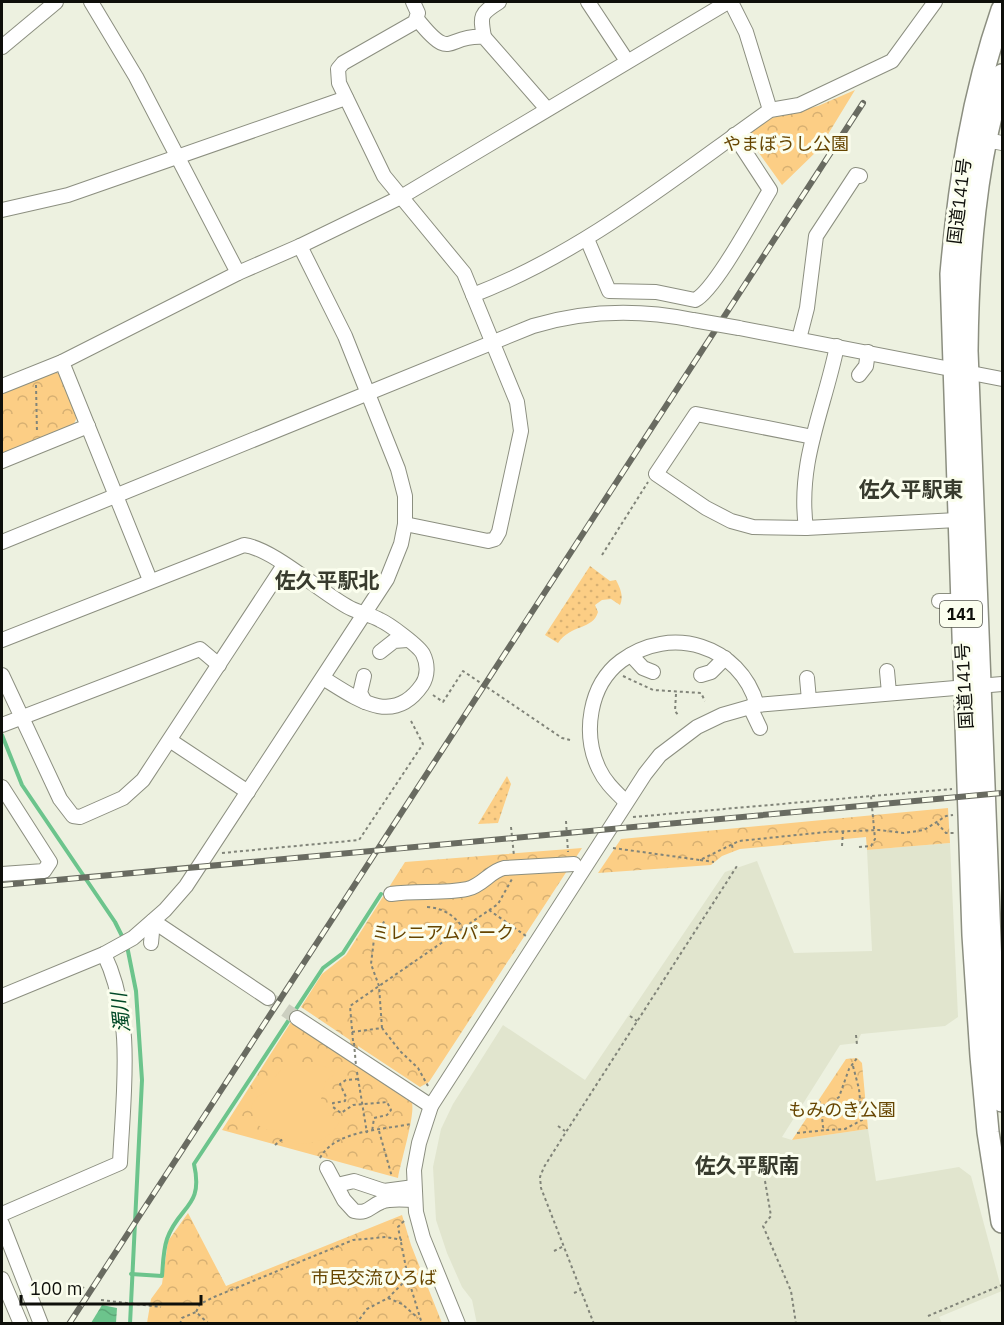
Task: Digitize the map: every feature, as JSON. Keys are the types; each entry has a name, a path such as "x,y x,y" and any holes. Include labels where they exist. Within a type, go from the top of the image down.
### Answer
{"highway":[{"name":"国道141号","path":"1002,10 979,86 962,167 951,274 983,685 993,1016 1002,1101"},
{"name":"国道141号","path":"1002,75 994,141 977,196 967,293 960,370 957,520 961,601 983,685 978,1028 988,1132 1002,1221"}],"street":[{"path":"2,47 56,2"},
{"path":"91,2 136,77 176,158 238,273"},
{"path":"413,2 418,13 417,19 434,40 440,43 451,45 484,37"},
{"path":"499,2 483,13 480,20 484,37 547,109"},
{"path":"588,2 627,60"},
{"path":"2,386 62,362 238,273 401,197 627,60 730,2 746,32 770,110"},
{"path":"473,295 527,272 587,239 770,110 799,105 892,61 935,2"},
{"path":"405,524 488,541 495,538 499,532 521,422 517,402 458,264 384,176 337,75 340,66 417,19"},
{"path":"2,210 68,195 346,98"},
{"path":"587,239 609,291 656,292 695,300 700,298 714,281 770,190 768,183 734,135"},
{"path":"799,339 807,308 816,236 856,175 860,176"},
{"path":"2,996 109,952 133,938 189,893 248,792 289,742 323,678 395,563 405,524 405,496 398,469 345,336 300,246"},
{"path":"2,542 492,342 549,321 593,313 653,313 1002,379"},
{"path":"806,528 803,506 804,476 837,346"},
{"path":"859,375 866,366 868,352"},
{"path":"62,362 150,580"},
{"path":"813,437 696,414 656,474 706,508 731,521 753,527 806,528 957,520"},
{"path":"2,461 88,426"},
{"path":"2,640 244,545 264,551 349,608 381,620 423,654 426,666 425,680 415,695 401,705 393,707 365,702 323,678"},
{"path":"2,675 46,773 70,813 80,817 123,798 143,780 171,741 284,566"},
{"path":"939,601 961,601"},
{"path":"380,652 394,641 407,640"},
{"path":"625,801 599,770 592,749 590,722 592,706 605,679 612,669 631,655 653,646 678,643 701,646 725,658 752,686 760,728"},
{"path":"4,724 200,649 219,665"},
{"path":"631,655 643,668 653,672"},
{"path":"701,675 711,672 725,658"},
{"path":"887,671 889,693"},
{"path":"364,676 360,693 365,702"},
{"path":"807,678 809,700"},
{"path":"458,1323 423,1238 410,1192 418,1143 431,1106 625,801 660,755 678,741 722,715 754,706 983,685"},
{"path":"171,741 248,792"},
{"path":"2,787 50,862 44,871 2,874"},
{"path":"391,894 414,890 466,889 475,886 495,870 572,864"},
{"path":"151,943 153,921"},
{"path":"153,921 268,998"},
{"path":"2,1214 120,1163 123,1044 117,989 109,952"},
{"path":"297,1018 431,1106"},
{"path":"322,1166 337,1185 348,1206 354,1211 362,1213 380,1202 410,1192"},
{"path":"337,1185 354,1181 384,1191 410,1192"},
{"path":"2,1224 5,1244 41,1323"},
{"path":"2,1279 6,1299 21,1323"}],"path":[{"path":"32,374 36,386 37,432 42,444"},
{"path":"602,555 656,474"},
{"path":"433,695 443,702 463,671 562,738 570,740"},
{"path":"617,673 653,690 676,694 700,693 705,700"},
{"path":"676,694 675,711 678,716"},
{"path":"222,853 359,840 423,744 410,719"},
{"path":"633,817 952,789"},
{"path":"859,847 871,846 875,839 871,796"},
{"path":"700,860 739,841 875,830 904,833 924,830 953,814"},
{"path":"566,821 572,864"},
{"path":"937,823 946,833 954,833"},
{"path":"356,1066 350,1006 498,904 509,888 516,867 511,827"},
{"path":"842,846 843,832"},
{"path":"732,845 733,851"},
{"path":"610,848 714,862"},
{"path":"594,1323 541,1188 540,1177 566,1132 736,866"},
{"path":"427,907 442,909 456,918 463,928"},
{"path":"489,910 526,937"},
{"path":"385,920 374,939 371,964 379,986 382,1028 400,1051 418,1068 428,1087"},
{"path":"630,1016 638,1021"},
{"path":"352,1032 382,1028"},
{"path":"856,1035 856,1045"},
{"path":"827,1130 822,1123 826,1107 839,1096 849,1069 857,1058"},
{"path":"797,1133 856,1125 864,1115 853,1066"},
{"path":"368,1133 362,1103 358,1079 353,1078 340,1084 346,1097 345,1101 333,1103 333,1107 341,1113 353,1105 362,1103 372,1105 387,1102 391,1110 387,1115 374,1118 372,1132"},
{"path":"859,1094 864,1092"},
{"path":"818,1101 826,1107"},
{"path":"322,1166 325,1149 342,1137 411,1125"},
{"path":"558,1126 566,1132"},
{"path":"379,1131 391,1177 410,1192"},
{"path":"275,1145 284,1138"},
{"path":"765,1181 771,1216 763,1226 791,1291 796,1323"},
{"path":"406,1219 398,1227 408,1278 422,1322"},
{"path":"180,1323 182,1318 195,1312 200,1304 214,1297 353,1240 386,1238 402,1240"},
{"path":"554,1251 564,1246"},
{"path":"356,1323 371,1305 388,1298 408,1278"},
{"path":"78,1284 84,1288"},
{"path":"928,1316 1002,1285"},
{"path":"574,1293 581,1290"},
{"path":"211,1293 214,1297"},
{"path":"388,1298 402,1304 422,1322"},
{"path":"101,1300 161,1306"},
{"path":"195,1312 209,1323"}],"shaded area":[{"path":"950,843 958,1017 945,1026 861,1034 857,1043 840,1045 782,1137 792,1140 868,1129 876,1181 959,1167 971,1176 1002,1291 939,1317 942,1323 477,1324 472,1300 462,1287 436,1220 433,1167 441,1129 453,1104 503,1025 585,1080 725,872 757,861 794,953 872,951 867,850"}],"green space":[{"name":"やまぼうし公園","path":"855,90 819,149 782,185 748,138 750,133 771,118 818,106"},
{"path":"52,370 59,374 77,417 73,426 2,455 2,391"},
{"path":"590,566 610,581 616,580 622,595 620,605 611,599 602,600 595,605 598,612 591,622 569,633 558,643 545,635"},
{"path":"507,776 511,784 498,823 478,824"},
{"path":"948,808 950,843 867,850 866,837 740,849 722,856 711,865 598,873 621,839"},
{"name":"ミレニアムパーク","path":"582,848 429,1082 420,1087 358,1046 360,1068 412,1103 410,1128 398,1178 222,1130 291,1022 352,1062 350,1040 301,1007 322,974 346,955 405,862"},
{"name":"もみのき公園","path":"857,1058 862,1063 868,1129 792,1140 846,1059"},
{"path":"309,1062 329,1068 335,1074 326,1081 321,1099 330,1117 340,1121 327,1136 318,1141 300,1144 282,1137 274,1129 267,1130 256,1124 251,1107 257,1097 267,1092 281,1070"},
{"name":"市民交流ひろば","path":"188,1213 226,1286 402,1215 411,1245 442,1323 147,1323 151,1299 162,1284 168,1241"}],"water":[{"path":"102,1305 117,1308 116,1323 91,1323"}],"waterway":[{"name":"濁川","path":"2,735 22,785 115,922 124,940"},
{"path":"131,1274 162,1276 167,1239 196,1190 194,1164 323,968 343,953 381,894"},
{"name":"濁川","path":"127,946 136,991 142,1080 130,1324"}],"tunnel":[{"path":"268,998 297,1018"}],"railway":[{"path":"69,1324 863,103"},
{"path":"2,885 1002,793"}],"district":[{"name":"佐久平駅東","path":"911,489"},
{"name":"佐久平駅北","path":"327,580"},
{"name":"佐久平駅南","path":"747,1165"}]}
